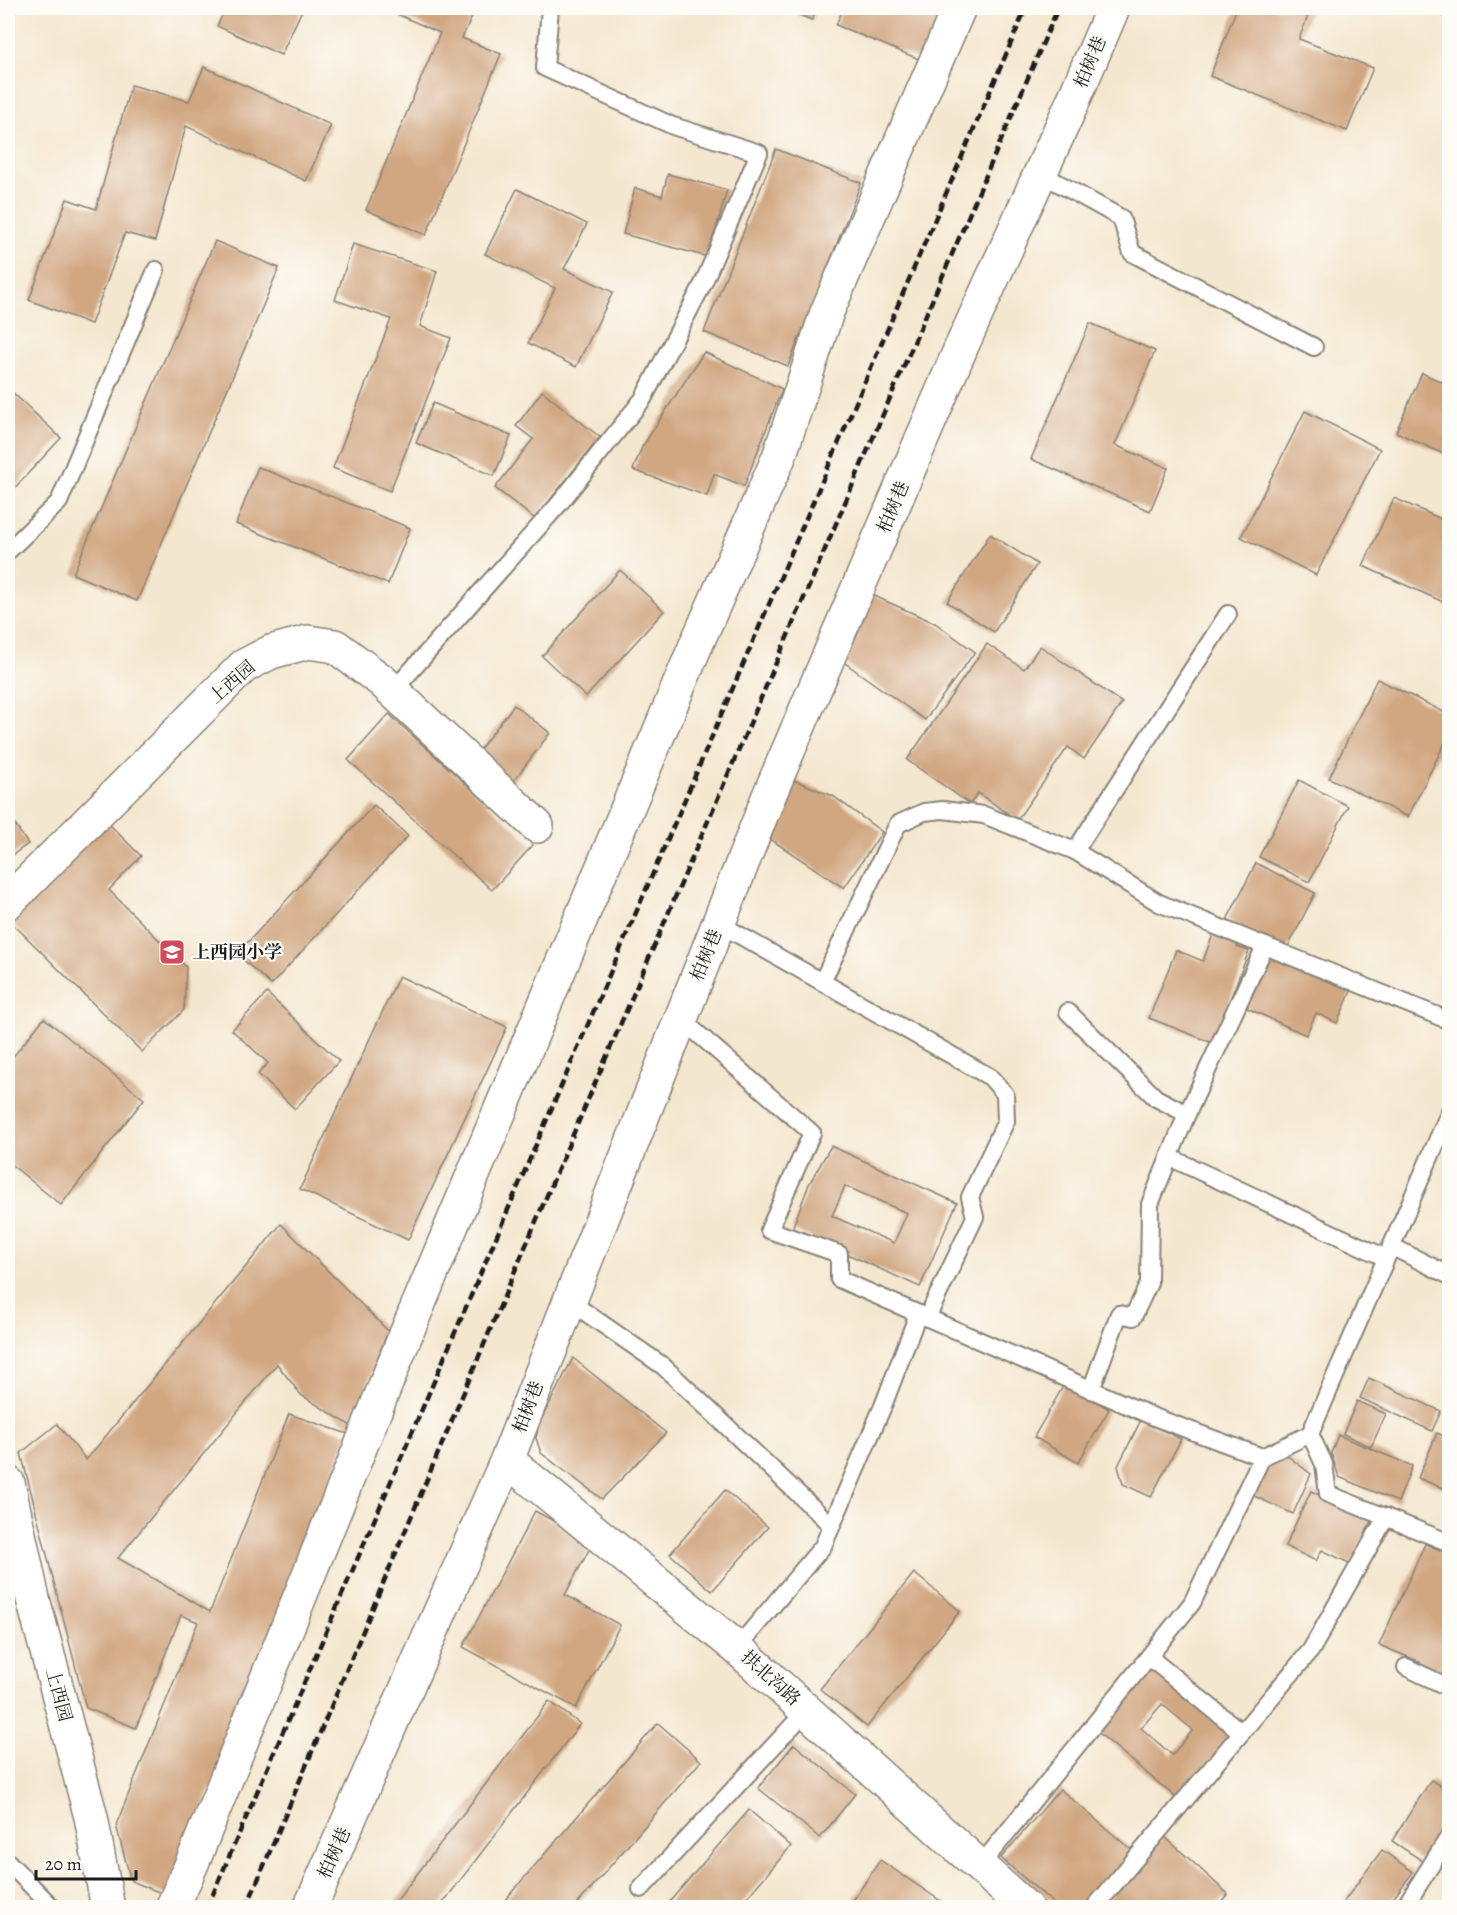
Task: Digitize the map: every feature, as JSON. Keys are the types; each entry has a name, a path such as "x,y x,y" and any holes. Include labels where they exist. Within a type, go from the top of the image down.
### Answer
{"street":[{"path":"172,1908 409,1328 696,645 779,457 827,312 959,8"},
{"name":"柏树巷","path":"310,1908 507,1460 777,776 960,350 1113,8"},
{"name":"上西园","path":"8,902 244,666 271,652 308,642 335,646 393,691 537,826"},
{"name":"拱北沟路","path":"507,1460 737,1648 980,1866 1021,1906"},
{"name":"上西园","path":"8,1483 33,1599 91,1817 108,1908"}],"lane":[{"path":"393,691 559,504 643,399 703,284 759,153 673,126 545,68 550,8"},
{"path":"1040,173 1121,218 1132,253 1314,347"},
{"path":"8,551 59,502 156,270"},
{"path":"1075,851 1228,614"},
{"path":"822,982 898,824 924,812 943,810 984,815 1075,851 1159,903 1449,1021"},
{"path":"718,923 990,1077 1005,1094 1006,1121 969,1197 975,1216 923,1316 823,1546 737,1648"},
{"path":"1091,1390 1119,1314 1133,1317 1149,1283 1150,1204 1187,1114 1265,946"},
{"path":"1068,1012 1156,1098 1187,1114"},
{"path":"681,1019 812,1133 769,1230 839,1254 839,1279 1154,1417 1262,1457"},
{"path":"980,1866 1192,1603 1262,1457 1310,1434 1449,1111"},
{"path":"1169,1157 1449,1276"},
{"path":"569,1301 663,1366 831,1525"},
{"path":"1310,1434 1324,1464 1328,1494 1449,1543"},
{"path":"1094,1908 1311,1650 1386,1517"},
{"path":"1149,1657 1241,1732"},
{"path":"1406,1667 1449,1688"},
{"path":"641,1889 807,1710"},
{"path":"1404,1908 1449,1835"},
{"path":"8,1862 53,1908"}],"building":[{"path":"226,8 303,8 281,55 217,26"},
{"path":"383,8 476,8 462,38 501,54 426,235 366,210 440,33"},
{"path":"781,8 817,8 812,20"},
{"path":"843,8 948,8 926,62 836,25"},
{"path":"1237,8 1311,8 1299,39 1373,68 1347,131 1210,76"},
{"path":"204,67 331,125 306,181 186,126 155,241 125,233 91,324 29,300 67,199 96,209 131,85 189,101"},
{"path":"776,149 861,183 788,366 704,332"},
{"path":"668,174 727,190 708,257 623,234 635,188 662,196"},
{"path":"517,189 587,224 564,269 613,292 576,367 528,343 555,288 485,254"},
{"path":"215,241 279,268 137,601 73,574"},
{"path":"353,244 437,271 420,326 451,338 390,491 333,468 391,319 335,300"},
{"path":"1090,323 1155,351 1115,445 1168,468 1150,511 1031,459"},
{"path":"704,352 782,389 744,486 714,474 707,496 633,470 642,447"},
{"path":"1422,373 1450,386 1450,457 1396,432"},
{"path":"8,388 61,438 8,495"},
{"path":"542,391 600,437 535,519 495,488 533,439 516,426"},
{"path":"433,403 511,436 494,476 416,443"},
{"path":"1305,411 1380,449 1316,575 1241,537"},
{"path":"258,467 410,528 388,584 236,524"},
{"path":"1394,498 1450,523 1450,605 1363,566"},
{"path":"990,534 1037,564 994,632 947,602"},
{"path":"620,570 664,611 586,697 542,656"},
{"path":"872,595 935,623 975,652 925,720 841,660"},
{"path":"987,644 1024,669 1040,646 1122,703 1084,759 1068,747 1017,820 978,793 970,804 907,760"},
{"path":"1377,679 1450,715 1450,732 1408,817 1329,778"},
{"path":"514,705 550,733 506,791 470,762"},
{"path":"389,714 533,845 492,890 348,760"},
{"path":"794,780 833,796 882,832 844,888 770,839"},
{"path":"1299,780 1348,806 1309,882 1259,857"},
{"path":"374,805 408,836 271,985 237,954"},
{"path":"8,814 28,844 8,858"},
{"path":"105,820 141,856 109,890 186,967 184,1010 142,1052 8,919"},
{"path":"1256,863 1315,893 1286,951 1227,920"},
{"path":"1214,932 1239,942 1237,947 1249,951 1213,1043 1149,1018 1176,950 1203,961"},
{"path":"1271,953 1352,989 1337,1023 1316,1013 1306,1035 1247,1008"},
{"path":"399,976 507,1027 408,1240 300,1189"},
{"path":"267,993 339,1061 295,1109 258,1074 268,1063 232,1030"},
{"path":"44,1018 144,1099 61,1205 8,1162 8,1063"},
{"path":"831,1146 957,1203 920,1287 792,1229 809,1184","holes":["845,1186 907,1213 894,1243 832,1216"]},
{"path":"281,1224 388,1331 351,1426 301,1395 277,1364 118,1558 210,1612 289,1414 348,1434 169,1896 131,1881 116,1825 198,1622 181,1615 136,1728 86,1708 21,1453 57,1424 86,1460"},
{"path":"573,1358 666,1433 602,1499 541,1453 536,1438 539,1424"},
{"path":"1369,1378 1441,1411 1432,1431 1360,1398"},
{"path":"1065,1383 1109,1409 1078,1463 1034,1437"},
{"path":"1357,1401 1386,1414 1371,1447 1343,1434"},
{"path":"1141,1420 1181,1439 1151,1497 1123,1484 1118,1466"},
{"path":"1437,1433 1450,1439 1450,1491 1418,1478"},
{"path":"1338,1435 1412,1466 1398,1502 1339,1477 1331,1453"},
{"path":"1285,1454 1311,1474 1293,1514 1250,1494 1263,1463"},
{"path":"725,1490 768,1527 712,1591 670,1554"},
{"path":"1311,1491 1371,1521 1351,1564 1322,1550 1316,1561 1285,1546"},
{"path":"535,1511 593,1542 565,1595 620,1625 576,1708 463,1647"},
{"path":"1425,1544 1450,1554 1450,1685 1416,1670 1420,1662 1379,1645"},
{"path":"914,1573 960,1611 867,1727 820,1689"},
{"path":"1150,1663 1235,1734 1180,1801 1094,1729","holes":["1162,1704 1193,1730 1172,1755 1141,1728"]},
{"path":"549,1701 580,1724 439,1908 401,1908 395,1903"},
{"path":"658,1723 701,1761 574,1908 498,1908"},
{"path":"794,1744 855,1794 820,1838 758,1788"},
{"path":"1431,1780 1450,1792 1450,1823 1424,1862 1392,1841"},
{"path":"1060,1789 1135,1853 1089,1908 1059,1908 1001,1858"},
{"path":"749,1810 791,1846 738,1908 664,1908"},
{"path":"1164,1836 1228,1894 1215,1908 1099,1908"},
{"path":"1382,1850 1413,1872 1386,1908 1339,1908"},
{"path":"880,1860 951,1908 848,1908"}],"railway":[{"path":"207,1908 1026,8"},
{"path":"246,1908 553,1181 1058,8"}],"place":[{"name":"上西园小学","path":"172,952"}]}
